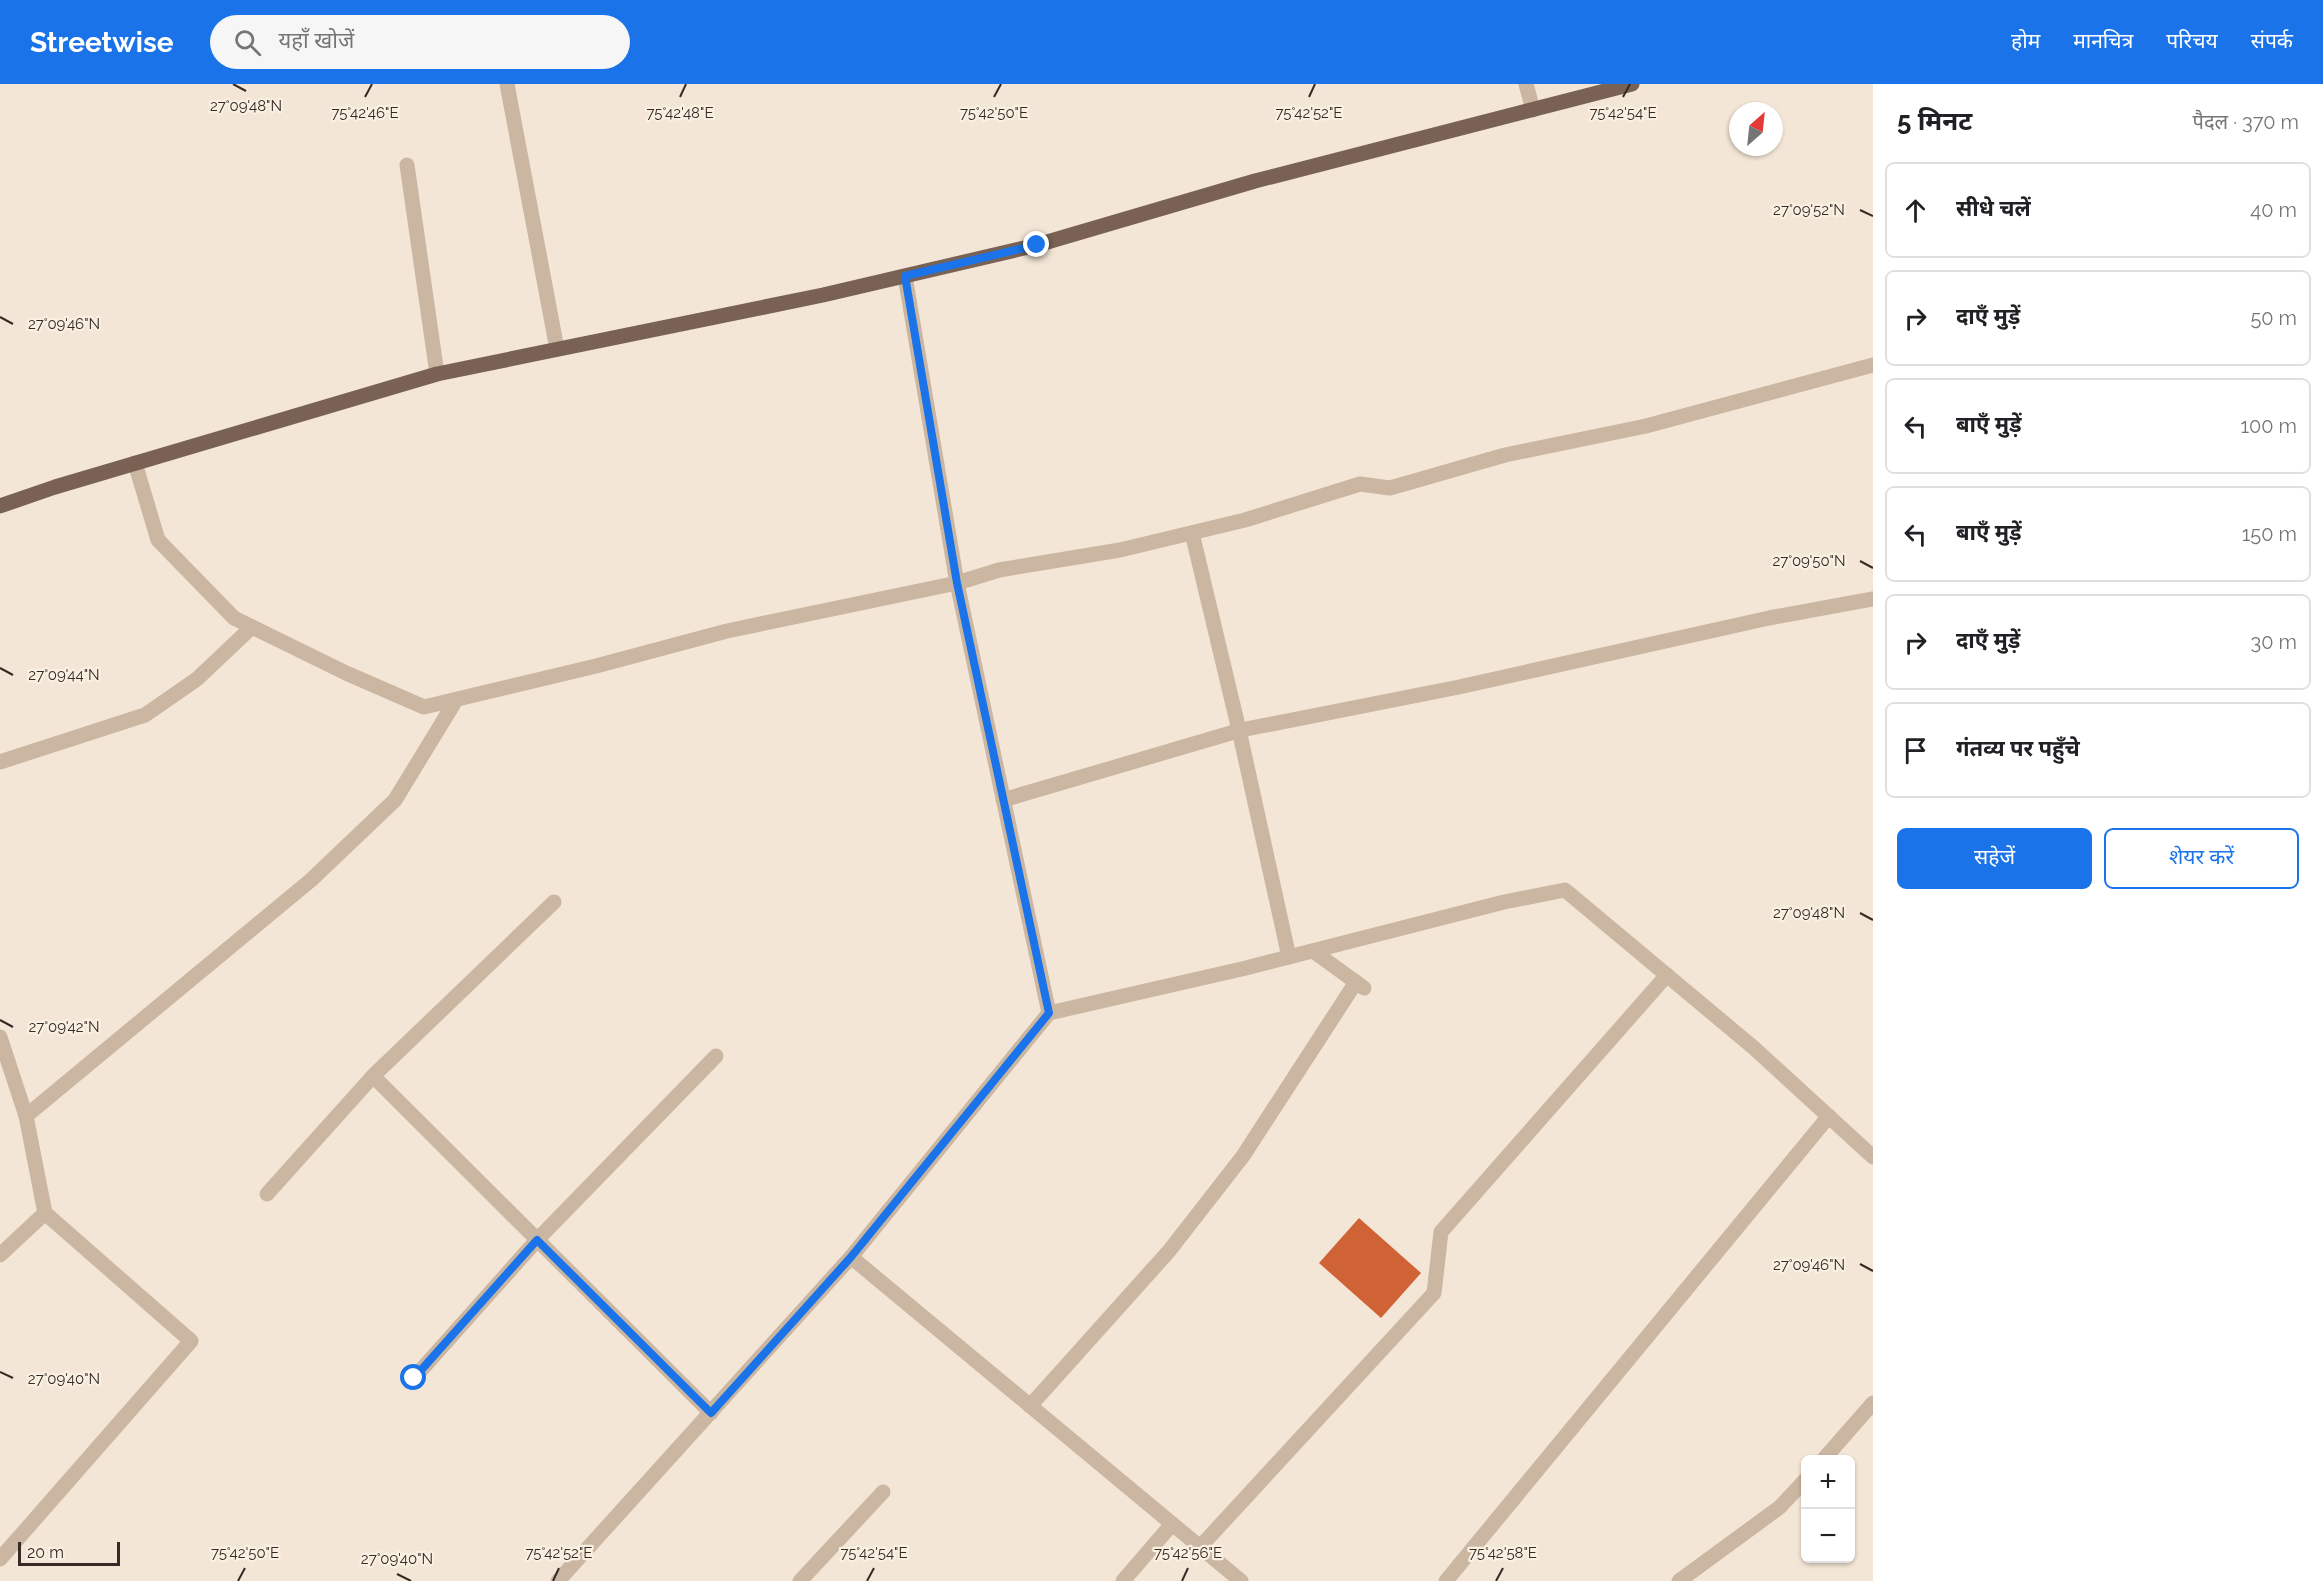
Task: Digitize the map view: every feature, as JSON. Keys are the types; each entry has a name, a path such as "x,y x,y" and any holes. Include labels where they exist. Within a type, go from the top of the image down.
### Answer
{"main road":[{"path":"0,506 135,463 436,374 823,295 1037,245 1255,181 1632,84"}],"street":[{"path":"507,84 557,349"},
{"path":"1526,84 1533,110"},
{"path":"407,165 436,374"},
{"path":"905,276 957,583 1049,1013"},
{"path":"135,463 158,540 234,618 424,707 727,631 957,583 999,570 1120,550 1192,533 1245,520 1360,484 1390,488 1505,456 1646,426 1873,365"},
{"path":"1192,533 1239,730 1289,957"},
{"path":"1004,800 1239,730 1458,687 1769,618 1873,599"},
{"path":"0,762 145,715 197,679 252,627"},
{"path":"26,1116 311,880 395,800 456,700"},
{"path":"558,1581 851,1257 1049,1013 1289,957 1504,902 1565,890 1754,1048 1873,1157"},
{"path":"267,1194 373,1076 554,902"},
{"path":"1030,1406 1169,1251 1243,1156 1360,985 1313,951"},
{"path":"1200,1547 1434,1293 1441,1232 1667,975"},
{"path":"0,1037 26,1116 45,1213 191,1341 0,1559"},
{"path":"414,1378 537,1240 716,1056"},
{"path":"373,1076 711,1413"},
{"path":"1446,1581 1829,1116"},
{"path":"0,1255 45,1213"},
{"path":"851,1257 1241,1581"},
{"path":"1827,1455 1873,1403"},
{"path":"1679,1581 1780,1507 1801,1484"},
{"path":"800,1581 883,1492"},
{"path":"1122,1581 1172,1524"}],"building":[{"path":"1359,1218 1421,1273 1381,1318 1319,1263"}],"route":[{"path":"414,1378 537,1240 711,1413 851,1257 1049,1013 957,583 905,276 1037,245"}]}
